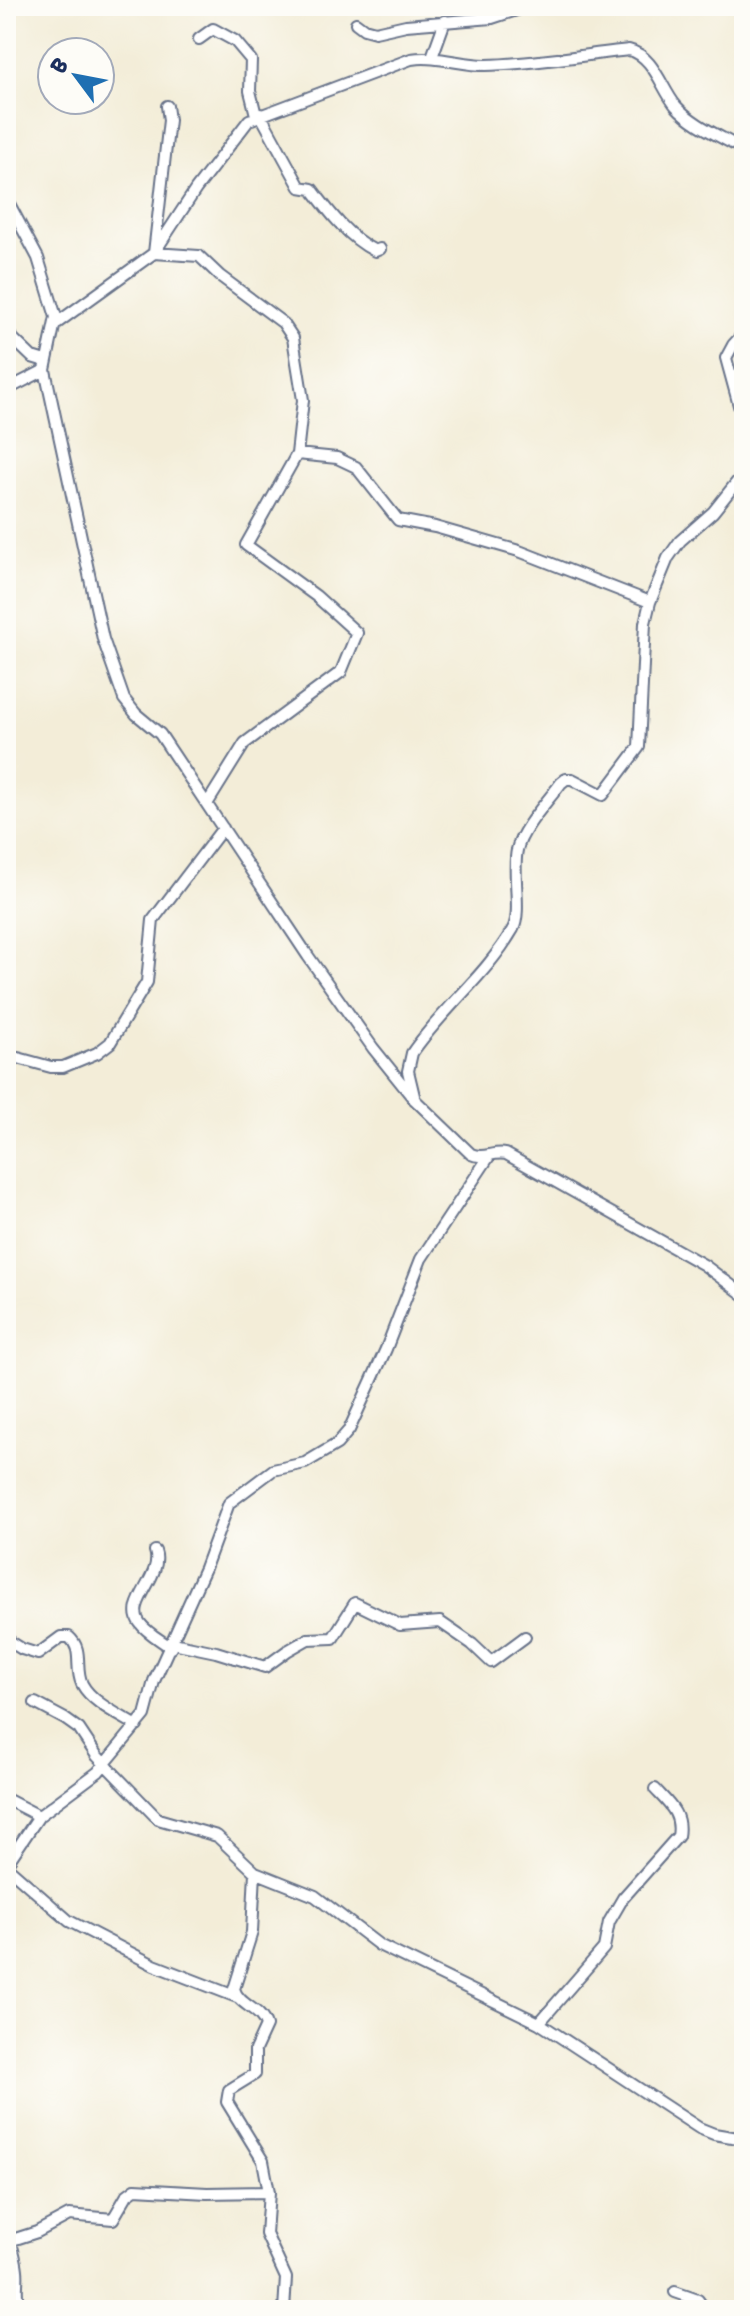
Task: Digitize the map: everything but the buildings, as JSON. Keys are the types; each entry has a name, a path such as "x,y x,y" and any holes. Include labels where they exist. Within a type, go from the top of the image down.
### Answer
{"street":[{"path":"356,23 375,32 406,25 492,18 529,6"},
{"path":"432,57 445,21"},
{"path":"199,39 209,30 217,30 235,41 245,52 252,64 250,91 258,114 300,187 312,189 325,209 365,245 375,251 380,249"},
{"path":"57,323 154,253 243,126 258,114 402,62 432,57 481,65 629,50 637,52 650,64 682,111 744,150"},
{"path":"154,253 169,120 167,106"},
{"path":"6,198 38,258 57,323 45,366 100,629 124,699 160,734 373,1048 414,1099 471,1154 476,1157 506,1154 704,1265 744,1295"},
{"path":"154,253 199,256 289,330 303,400 297,454 246,545 316,596 354,629 357,637 345,666 335,677 245,743 207,804"},
{"path":"6,332 45,366"},
{"path":"744,333 726,358 744,424"},
{"path":"6,390 45,366"},
{"path":"297,454 337,458 356,467 398,520 435,527 519,551 650,602"},
{"path":"414,1099 408,1071 412,1053 489,965 516,921 514,878 516,852 522,838 566,779 603,795 636,753 641,741 641,683 645,623 650,602 674,548 709,516 744,473"},
{"path":"6,1060 18,1058 63,1067 97,1053 110,1043 147,982 153,920 223,828"},
{"path":"284,2310 286,2278 266,2234 269,2192 260,2154 227,2102 227,2095 233,2086 255,2074 255,2050 266,2026 261,2014 237,1997 154,1965 69,1921 6,1866 39,1816 105,1765 137,1726 148,1708 154,1681 172,1646 229,1503 273,1470 305,1463 337,1444 349,1430 386,1349 421,1259 490,1155"},
{"path":"155,1551 158,1560 136,1607 137,1618 172,1646 216,1652 265,1667 308,1639 333,1638 355,1603 400,1625 440,1622 472,1644 491,1662 525,1637"},
{"path":"6,1639 38,1654 63,1636 69,1637 77,1647 78,1672 87,1691 137,1726"},
{"path":"35,1703 79,1729 105,1765 158,1819 217,1836 255,1872 315,1896 379,1945 539,2023 699,2128 744,2139"},
{"path":"539,2023 604,1948 609,1922 623,1898 678,1836 680,1828 676,1811 655,1789"},
{"path":"6,1799 39,1816"},
{"path":"237,1997 234,1989 252,1932 255,1872"},
{"path":"24,2310 17,2298 18,2276 8,2242 37,2232 69,2215 113,2219 127,2195 135,2189 269,2192"},
{"path":"675,2292 698,2300 705,2310"}]}
